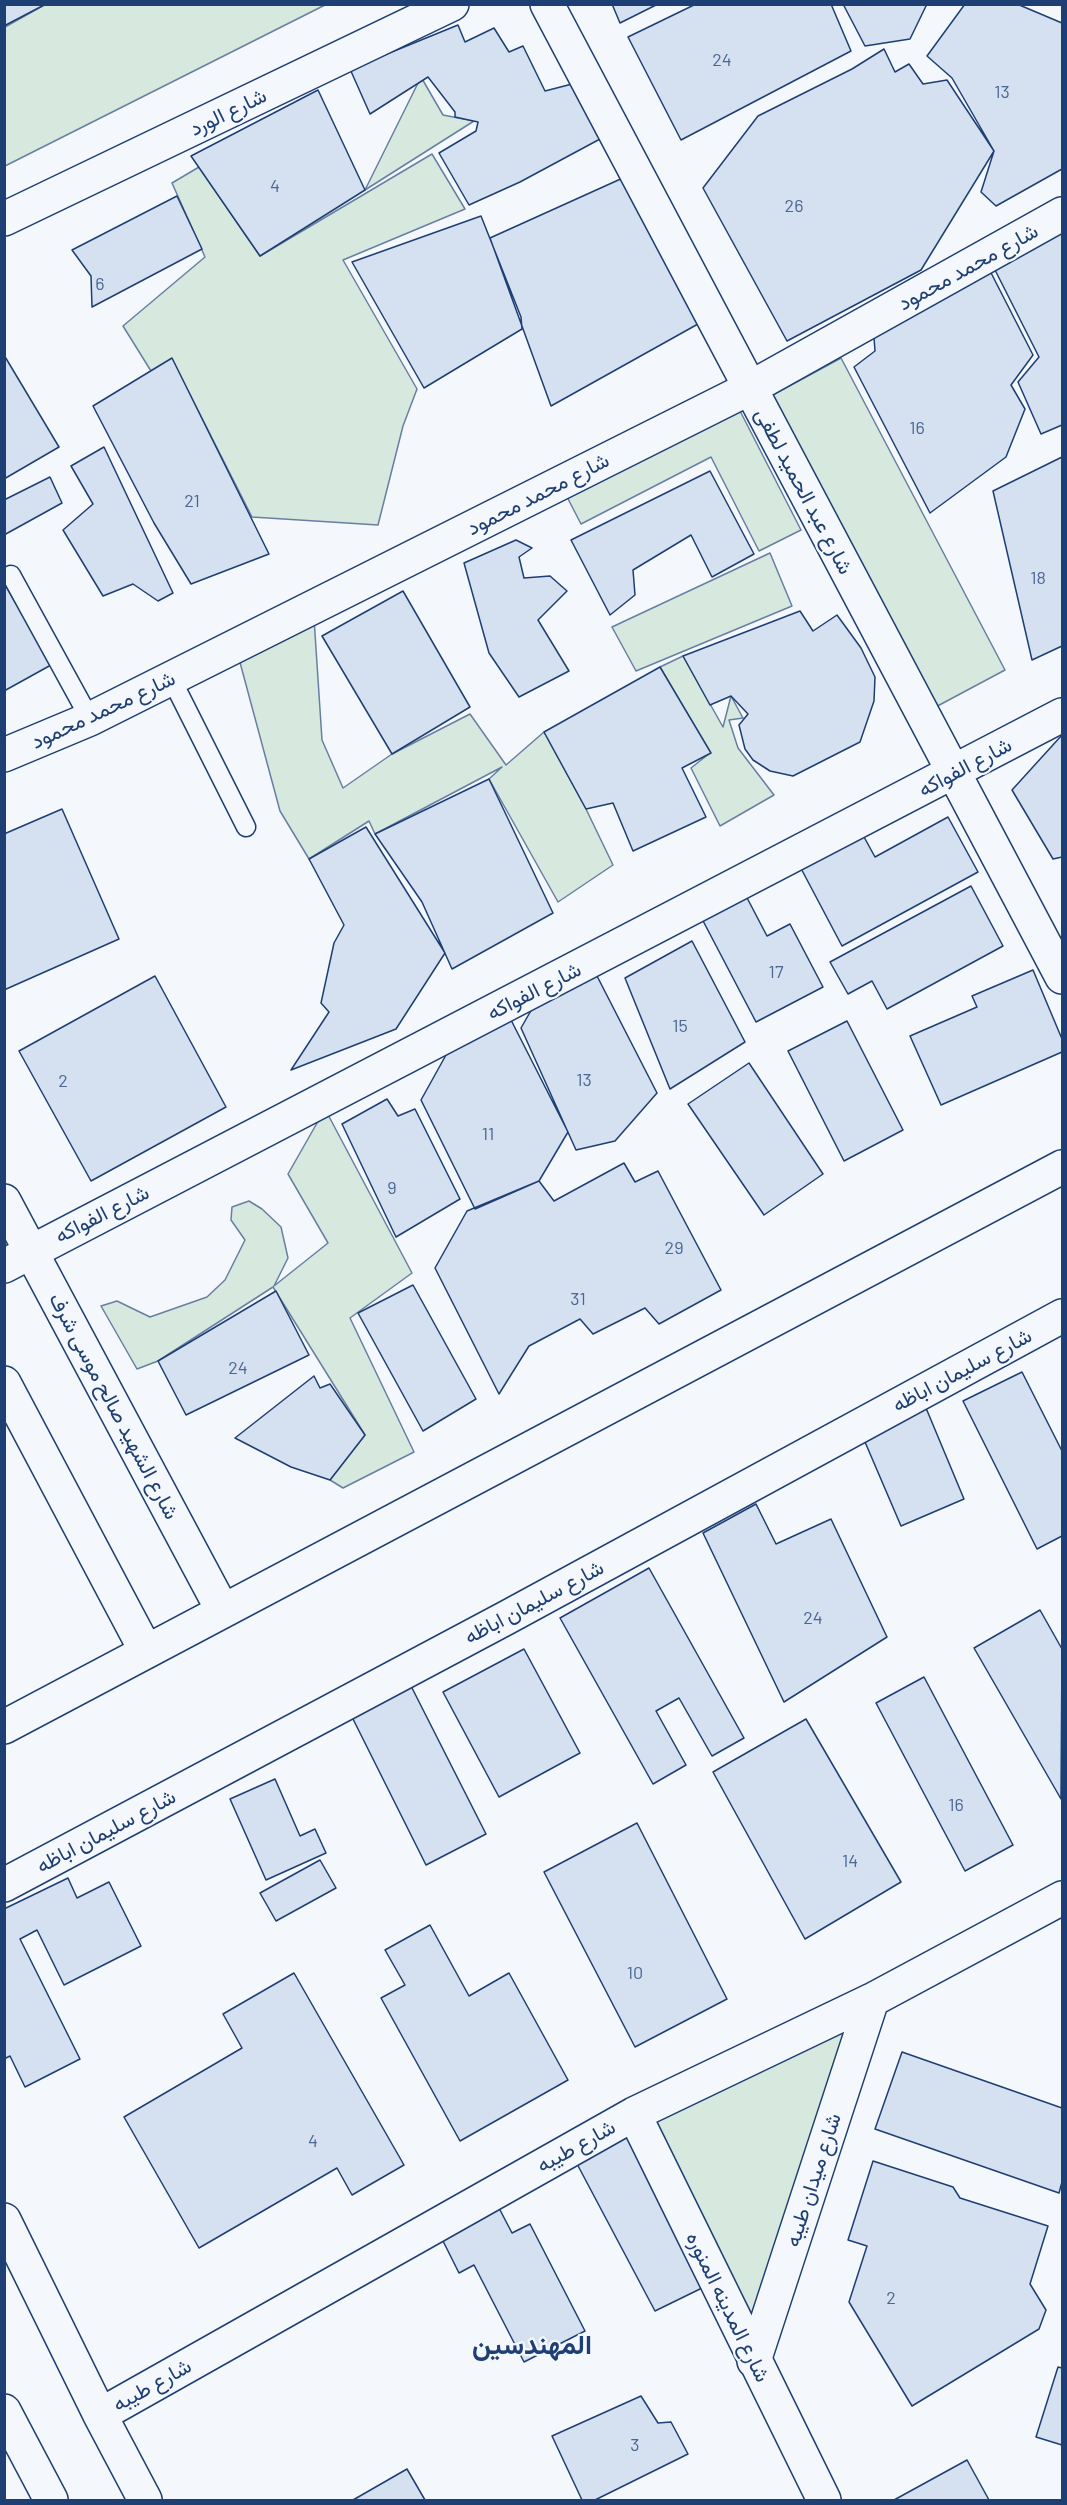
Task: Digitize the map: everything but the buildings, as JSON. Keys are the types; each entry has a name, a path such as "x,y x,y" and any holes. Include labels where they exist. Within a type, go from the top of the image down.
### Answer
{"street":[{"name":"شارع الورد","path":"4,219 452,4"},
{"name":"شارع عبد الحميد لطفى","path":"547,4 1062,977"},
{"name":"شارع محمد محمود","path":"4,755 90,718 750,388 1062,214"},
{"name":"شارع الفواكه","path":"18,1258 955,773 1062,715"},
{"path":"4,1727 1062,1167"},
{"name":"شارع الشهيد صالح موسى شرف","path":"4,1201 18,1258 223,1611"},
{"name":"شارع سليمان اباظه","path":"4,1885 506,1618 1062,1316"},
{"path":"4,1383 146,1652"},
{"name":"شارع طيبه","path":"100,2415 634,2114 872,2000 1062,1898"},
{"name":"شارع ميدان طيبه","path":"754,2361 872,2000"},
{"name":"شارع المدينه المنوره","path":"634,2114 824,2500"},
{"path":"4,2220 100,2415 145,2500"},
{"path":"4,2411 51,2500"}],"lane":[{"path":"11,575 90,718"},
{"path":"171,678 246,827"}],"shaded area":[{"path":"46,4 325,5 5,166 5,27"},
{"path":"421,77 443,115 474,121 365,190"},
{"path":"432,154 465,209 343,260 417,389 403,426 378,525 252,517 172,359 151,371 123,326 205,257 172,183 199,167 260,256"},
{"path":"841,358 1005,670 930,710 769,397"},
{"path":"738,407 801,530 759,551 711,457 581,524 566,495"},
{"path":"770,553 792,606 636,671 612,627"},
{"path":"314,618 322,740 343,788 392,754 470,714 506,765 544,732 586,809 613,865 558,902 489,779 502,767 375,834 369,821 309,859 280,811 238,655"},
{"path":"683,656 723,727 731,696 743,718 729,720 738,748 774,795 720,826 691,768 710,753 660,667"},
{"path":"325,1109 412,1273 350,1318 414,1452 343,1488 330,1480 365,1435 273,1287 158,1361 137,1369 101,1306 117,1301 150,1317 207,1297 225,1280 245,1240 231,1220 232,1207 249,1201 262,1209 281,1227 288,1258 274,1286 328,1243 288,1174"},
{"path":"864,2009 752,2343 639,2115"}],"district":[{"name":"المهندسين","path":"532,2345"}]}
